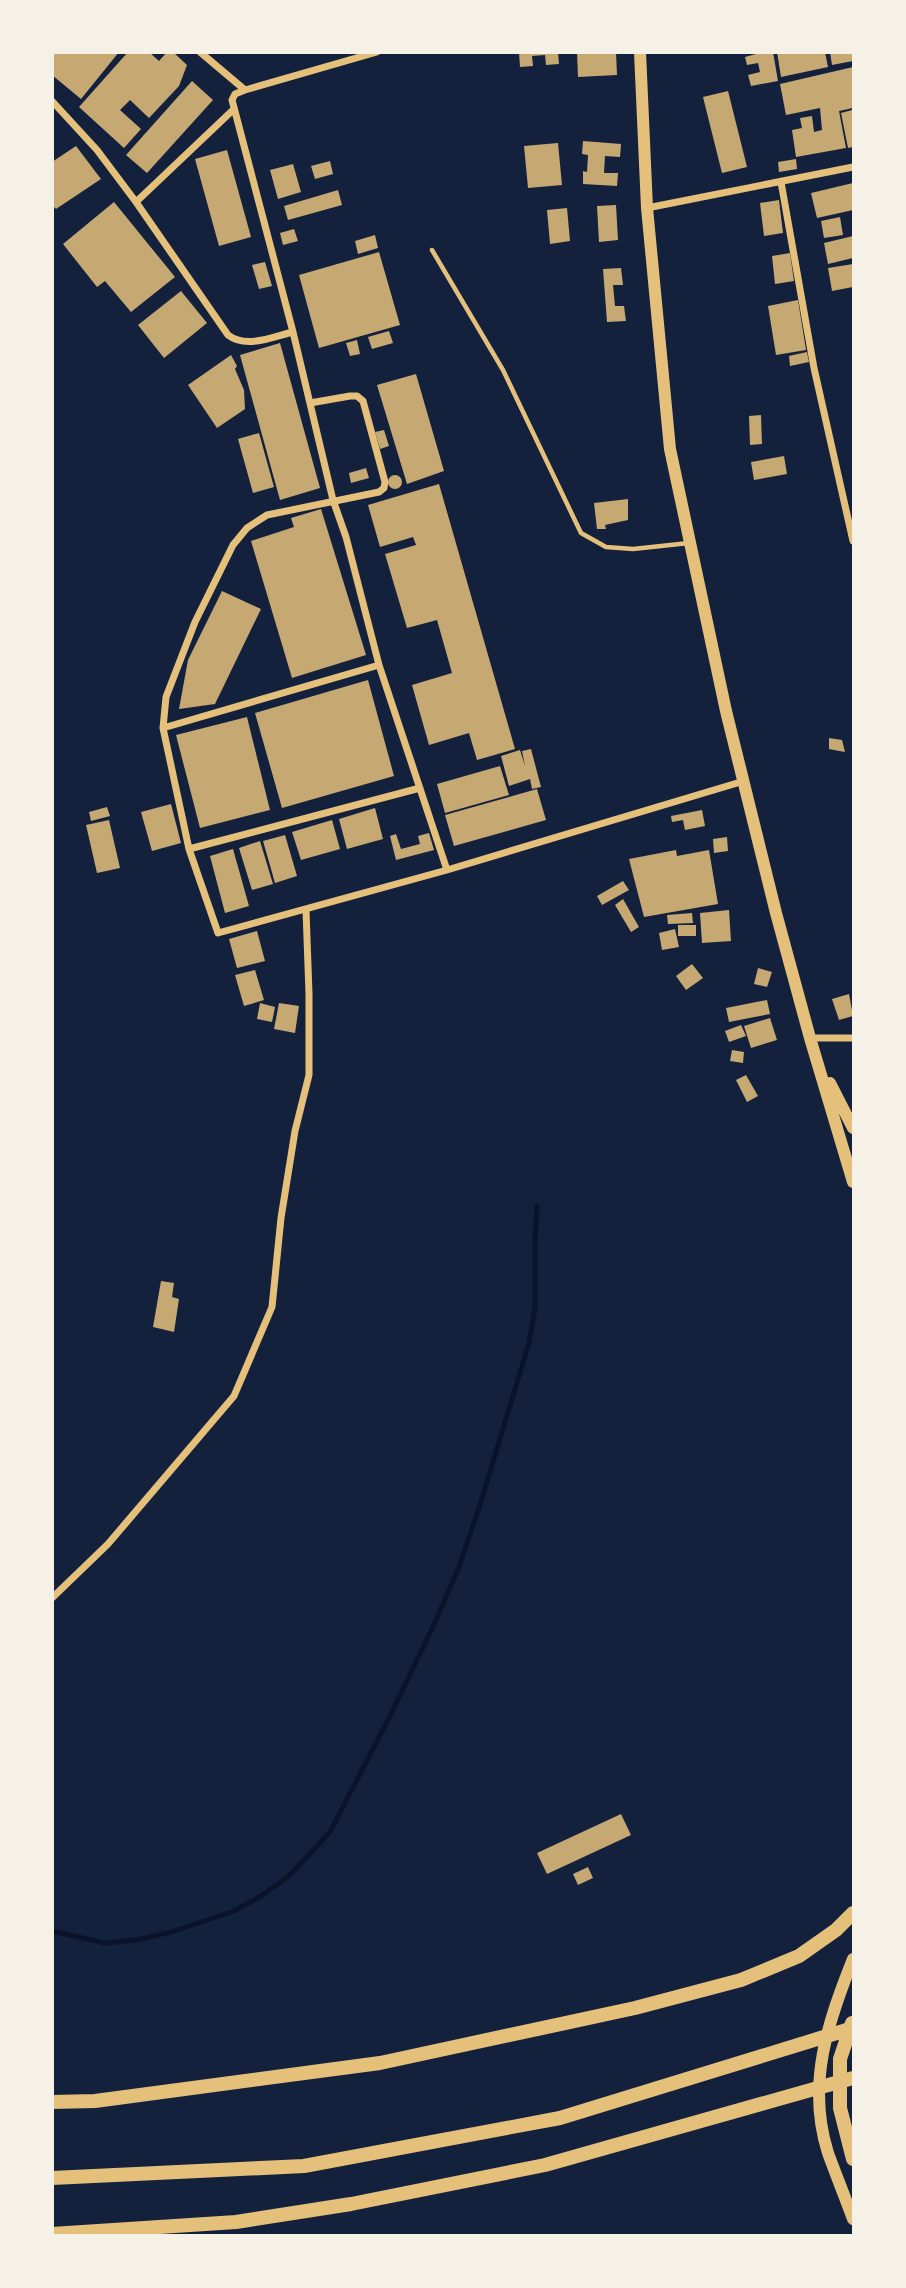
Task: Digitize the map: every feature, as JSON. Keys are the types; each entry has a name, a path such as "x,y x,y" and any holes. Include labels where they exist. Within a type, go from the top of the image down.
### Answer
{"highway":[{"path":"52,2102 95,2101 380,2063 635,2008 741,1980 799,1956 836,1930 853,1913"},
{"path":"852,2154 840,2108 840,2059 853,2018"},
{"path":"52,2178 304,2166 506,2129 560,2118 853,2028"},
{"path":"52,2234 236,2222 351,2204 545,2165 853,2078"}],"main road":[{"path":"640,52 647,208 670,449 726,711 810,1038 853,1182"},
{"path":"810,1038 842,1110 853,1128"},
{"path":"853,1959 834,2007 819,2066 822,2124 828,2152 853,2219"}],"street":[{"path":"200,52 245,90"},
{"path":"377,52 245,90 233,97 234,109 293,332 333,500 346,537 379,665 447,870"},
{"path":"52,101 97,150 228,335 236,341 249,342 293,332"},
{"path":"136,202 234,109"},
{"path":"647,208 853,167"},
{"path":"781,182 814,368 853,541"},
{"path":"310,403 350,396 357,396 363,401 385,482 384,488 379,492 267,515 247,528 233,545 195,622 166,697 163,728 190,849 218,933 447,870 744,781"},
{"path":"163,728 379,665"},
{"path":"190,849 419,788"},
{"path":"52,1598 108,1544 234,1396 272,1307 281,1218 295,1132 309,1075 310,995 306,910"},
{"path":"810,1038 853,1038"}],"lane":[{"path":"432,250 503,370 581,533 606,547 634,550 690,542"}],"building":[{"path":"52,52 119,52 81,99 52,75"},
{"path":"128,52 149,52 159,61 167,52 173,52 187,65 179,86 149,118 130,100 120,110 141,129 124,148 79,107"},
{"path":"519,52 558,52 559,64 546,65 545,55 532,56 533,66 520,67"},
{"path":"577,52 616,52 617,75 578,77"},
{"path":"756,52 773,52 778,81 751,86 748,75 760,72 758,63 747,65 745,57"},
{"path":"777,52 825,52 828,67 781,77"},
{"path":"830,52 853,52 853,61 832,65"},
{"path":"853,67 853,108 839,111 846,148 796,157 792,130 802,128 800,118 812,116 814,132 822,130 820,108 786,115 780,84"},
{"path":"192,81 213,100 147,173 126,155"},
{"path":"728,91 747,167 722,173 703,97"},
{"path":"852,110 853,147 848,148 841,113"},
{"path":"583,141 621,144 620,157 605,156 604,173 618,173 617,186 583,184 583,171 587,172 588,155 582,154"},
{"path":"558,143 562,185 528,188 524,146"},
{"path":"76,146 101,179 56,209 52,205 52,162"},
{"path":"227,150 251,237 219,246 195,159"},
{"path":"796,159 797,169 779,172 778,162"},
{"path":"330,161 333,174 315,179 311,166"},
{"path":"293,164 301,192 278,199 270,170"},
{"path":"853,183 853,210 817,218 811,193"},
{"path":"338,190 342,205 288,220 284,206"},
{"path":"779,200 783,233 764,236 760,203"},
{"path":"114,202 175,277 131,312 105,281 97,287 63,244"},
{"path":"616,205 618,240 599,242 597,206"},
{"path":"567,208 570,241 550,244 547,210"},
{"path":"840,217 843,235 824,238 821,221"},
{"path":"294,229 298,241 283,245 280,233"},
{"path":"375,235 378,248 358,254 355,241"},
{"path":"853,236 853,258 828,264 824,243"},
{"path":"379,252 400,325 319,348 299,275"},
{"path":"790,253 794,281 775,284 772,256"},
{"path":"265,262 272,286 259,289 252,265"},
{"path":"853,264 853,287 832,291 828,268"},
{"path":"621,268 623,285 613,285 615,306 624,306 626,321 607,322 603,269"},
{"path":"181,291 207,323 164,358 138,325"},
{"path":"798,300 806,350 776,355 768,306"},
{"path":"389,331 393,343 372,349 368,337"},
{"path":"357,340 360,354 350,356 346,343"},
{"path":"280,343 320,488 280,500 240,355"},
{"path":"807,352 809,362 790,366 789,356"},
{"path":"231,355 244,390 245,409 217,428 188,385"},
{"path":"416,374 444,471 407,484 377,385"},
{"path":"761,415 762,444 750,445 749,416"},
{"path":"384,430 389,446 380,449 375,432"},
{"path":"259,433 274,487 253,493 238,439"},
{"path":"784,456 787,474 754,480 751,462"},
{"path":"366,468 369,478 351,483 349,473"},
{"path":"395,475 400,477 400,487 395,489 390,487 388,482 390,477"},
{"path":"439,484 515,749 477,760 469,733 429,745 412,685 452,673 437,620 407,628 385,554 416,545 413,537 380,547 368,505"},
{"path":"628,499 628,520 605,525 606,529 597,529 594,503"},
{"path":"321,509 366,655 292,678 251,541 294,527 291,518"},
{"path":"222,591 261,609 215,704 179,709 188,660"},
{"path":"368,680 394,776 282,808 255,713"},
{"path":"247,717 270,810 200,828 176,735"},
{"path":"829,738 842,740 845,752 829,749"},
{"path":"531,749 541,787 532,789 530,779 509,786 501,756 520,750 525,766 522,751"},
{"path":"500,766 509,795 445,813 437,784"},
{"path":"537,789 546,820 454,846 445,815"},
{"path":"171,804 181,843 152,851 141,812"},
{"path":"107,807 110,816 91,821 89,812"},
{"path":"375,808 383,839 347,849 339,819"},
{"path":"702,810 705,826 685,830 683,820 672,822 671,816"},
{"path":"109,820 120,868 97,873 86,825"},
{"path":"332,820 340,849 301,860 292,832"},
{"path":"429,833 434,850 396,860 390,836 396,834 401,849 420,844 418,836"},
{"path":"285,835 297,876 275,883 263,841"},
{"path":"727,837 728,851 714,853 713,839"},
{"path":"260,841 273,884 252,890 239,848"},
{"path":"233,849 249,906 225,913 210,856"},
{"path":"676,850 677,856 709,850 718,904 644,917 629,859"},
{"path":"623,881 629,890 602,905 597,896"},
{"path":"623,899 639,927 631,932 615,905"},
{"path":"729,910 731,941 702,943 700,913"},
{"path":"692,913 693,923 668,924 667,915"},
{"path":"678,925 696,925 696,936 678,936"},
{"path":"675,929 679,947 662,950 659,933"},
{"path":"257,931 265,961 237,968 229,939"},
{"path":"692,964 703,978 686,990 676,976"},
{"path":"758,968 772,972 767,987 754,984"},
{"path":"255,970 264,1000 244,1006 235,975"},
{"path":"849,994 853,1016 839,1020 832,999"},
{"path":"767,1000 770,1014 729,1022 726,1008"},
{"path":"260,1003 275,1007 272,1022 257,1019"},
{"path":"279,1003 299,1006 295,1033 274,1029"},
{"path":"770,1018 777,1040 751,1048 744,1026"},
{"path":"741,1025 746,1036 729,1042 725,1031"},
{"path":"732,1050 744,1052 743,1063 730,1061"},
{"path":"746,1075 758,1096 747,1102 736,1080"},
{"path":"161,1281 174,1283 172,1297 179,1299 174,1332 153,1327"},
{"path":"621,1814 631,1835 547,1874 537,1853"},
{"path":"588,1867 593,1878 578,1885 573,1874"}],"waterway":[{"path":"52,1931 105,1943 137,1940 234,1911 289,1876 330,1832 432,1629 459,1567 479,1508 529,1343 535,1309 537,1206"}]}
